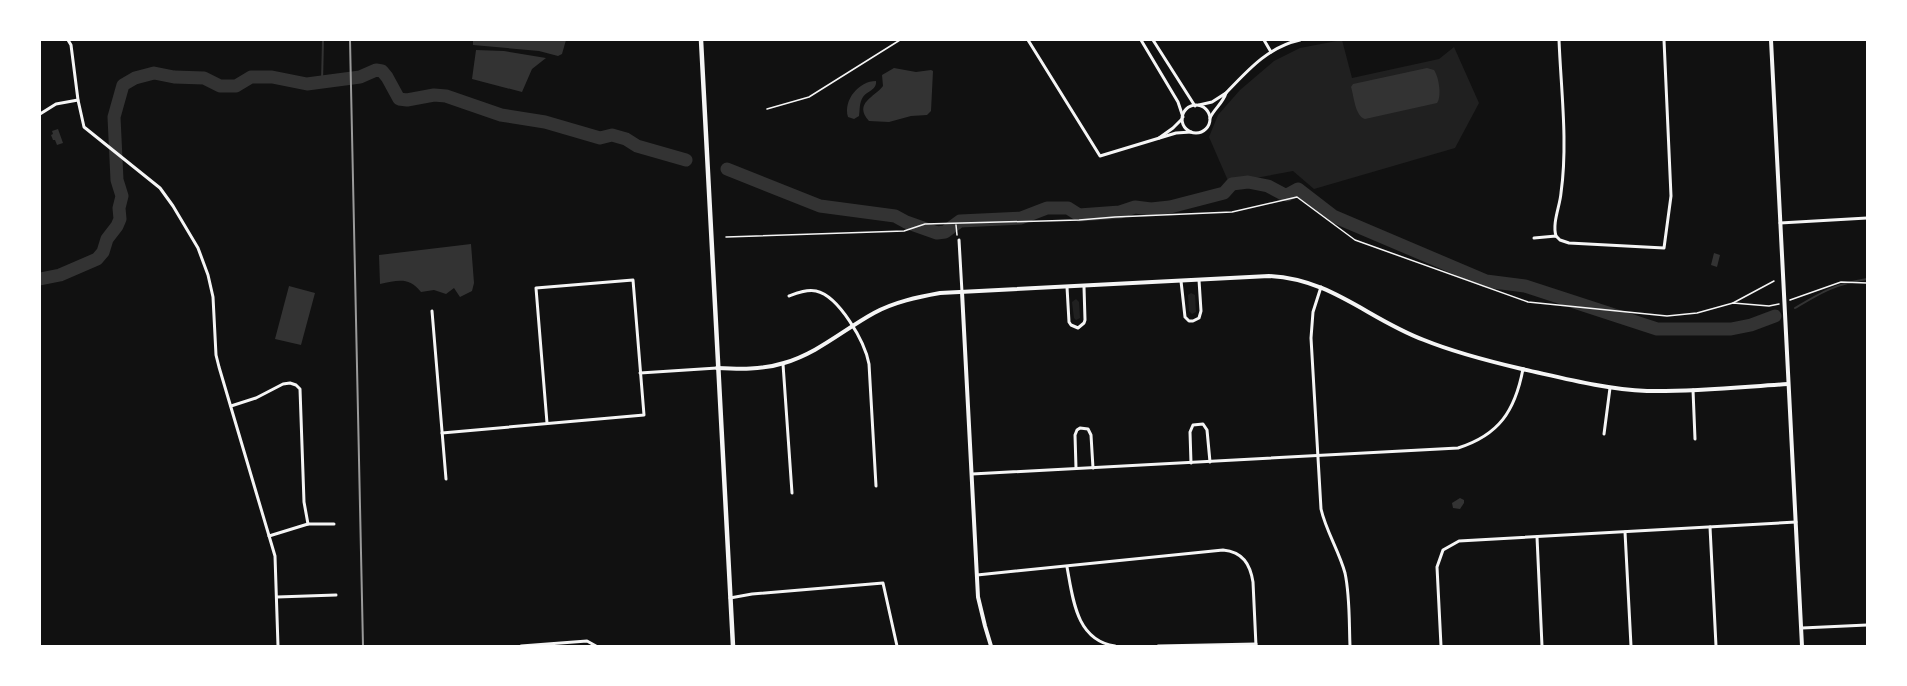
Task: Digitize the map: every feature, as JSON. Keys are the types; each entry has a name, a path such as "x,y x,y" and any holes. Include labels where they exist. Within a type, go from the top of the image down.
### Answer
{"main road":[{"path":"701,40 710,180 717,368 733,646"}],"street":[{"path":"68,40 71,45 78,100 83,123 90,133 160,188 173,206 198,248 202,259 213,297 216,354 276,561 278,646"},
{"path":"1028,40 1100,156 1182,132 1200,132 1204,130 1209,123 1215,108 1224,99 1226,93"},
{"path":"1140,40 1178,102 1185,127 1192,132"},
{"path":"1153,40 1197,106 1206,110 1210,118"},
{"path":"1264,40 1271,52"},
{"path":"1159,138 1173,128 1182,118 1186,110 1212,102 1226,93 1249,69 1271,52 1300,40"},
{"path":"1559,40 1564,158 1563,185 1555,226 1556,236 1560,240 1570,244 1664,248 1671,196 1664,40"},
{"path":"1771,40 1802,646"},
{"path":"40,114 56,104 78,100"},
{"path":"1780,223 1867,218"},
{"path":"1534,238 1556,236"},
{"path":"959,240 977,575 980,609 991,646"},
{"path":"640,373 717,368 749,368 783,364 824,346 875,312 907,300 940,293 1281,277 1321,287 1342,296 1385,323 1423,340 1478,359 1570,381 1610,388 1647,391 1693,390 1788,384"},
{"path":"442,433 547,424 644,415 633,280 536,288 547,424"},
{"path":"1182,281 1184,314 1187,320 1193,321 1199,318 1201,311 1199,280"},
{"path":"1067,287 1069,322 1071,325 1078,328 1084,323 1085,320 1084,287"},
{"path":"1321,287 1313,312 1311,338 1317,457 1322,515 1344,571 1348,587 1350,646"},
{"path":"789,296 808,290 823,293 835,303 852,326 864,346 869,364 876,486"},
{"path":"432,311 446,479"},
{"path":"783,364 792,493"},
{"path":"972,474 1317,457 1458,448 1478,441 1497,427 1509,411 1517,395 1523,369"},
{"path":"231,406 256,398 284,384 290,383 296,385 300,389 304,502 308,524"},
{"path":"1604,434 1610,388"},
{"path":"1693,390 1695,439"},
{"path":"1191,463 1190,432 1193,425 1200,423 1203,424 1208,430 1210,462"},
{"path":"1076,468 1075,435 1077,430 1084,428 1088,429 1091,435 1093,468"},
{"path":"1441,646 1437,567 1443,550 1459,541 1796,522"},
{"path":"269,536 308,524 334,524"},
{"path":"1710,528 1716,646"},
{"path":"1625,532 1631,646"},
{"path":"1537,536 1542,646"},
{"path":"977,575 1223,550 1234,552 1246,561 1252,573 1254,582 1256,645 1158,646"},
{"path":"1067,567 1075,609 1080,621 1092,636 1100,641 1115,646"},
{"path":"730,598 752,594 883,583 896,646"},
{"path":"277,597 336,595"},
{"path":"1802,628 1867,625"},
{"path":"521,646 587,641 596,646"}],"path":[{"path":"767,109 809,97 900,40"},
{"path":"726,237 904,231 925,224 1078,220 1232,212 1297,196 1355,240 1528,302 1667,316 1697,313 1734,303 1774,281"},
{"path":"955,224 959,240"},
{"path":"1789,301 1842,282 1867,283"},
{"path":"1734,303 1770,306 1781,303"}],"shaded area":[{"path":"473,40 566,40 562,54 558,56 539,51 473,45"},
{"path":"1342,40 1352,78 1439,59 1454,47 1479,103 1455,148 1314,189 1293,171 1229,183 1209,137 1218,115 1240,90 1274,61 1300,48"},
{"path":"476,50 504,51 546,58 532,69 522,92 472,79"},
{"path":"894,68 916,72 933,71 931,111 927,115 911,116 889,122 869,121 863,109 864,105 883,86 882,75"},
{"path":"1427,68 1434,70 1436,73 1440,92 1437,103 1365,119 1359,114 1355,105 1351,87 1353,84"},
{"path":"876,81 875,86 862,99 859,116 854,119 848,117 847,111 850,98 858,88 864,84"},
{"path":"58,129 63,143 57,145 51,135 53,134 52,131"},
{"path":"471,244 474,283 472,291 460,297 454,288 446,294 434,290 421,292 412,284 402,281 380,284 379,255"},
{"path":"1714,253 1720,255 1717,267 1711,265"},
{"path":"289,286 315,293 301,345 275,339"},
{"path":"1191,293 1195,295 1196,312 1192,314 1189,311 1188,295"},
{"path":"1076,299 1079,302 1080,318 1076,320 1074,318 1072,302"},
{"path":"1460,498 1464,500 1464,503 1460,509 1453,508 1452,503"}],"waterway":[{"path":"322,82 323,40"},
{"path":"40,279 60,275 97,259 103,252 107,239 117,226 120,219 119,208 122,196 117,180 114,117 123,85 135,78 154,73 174,77 204,78 220,86 236,86 251,77 272,77 307,84 360,77 376,70 382,71 387,77 399,99 407,100 434,95 446,96 501,115 545,122 600,138 612,135 626,139 637,146 686,160"},
{"path":"727,169 820,206 895,216 906,222 937,233 945,232 960,221 1021,218 1047,208 1068,208 1079,215 1120,212 1135,207 1151,209 1170,207 1224,193 1232,184 1248,182 1268,186 1287,195 1298,189 1333,216 1486,281 1525,286 1657,329 1731,329 1751,325 1775,316"},
{"path":"1795,308 1829,289 1846,283 1867,279"}],"railway":[{"path":"350,40 363,646"}]}
